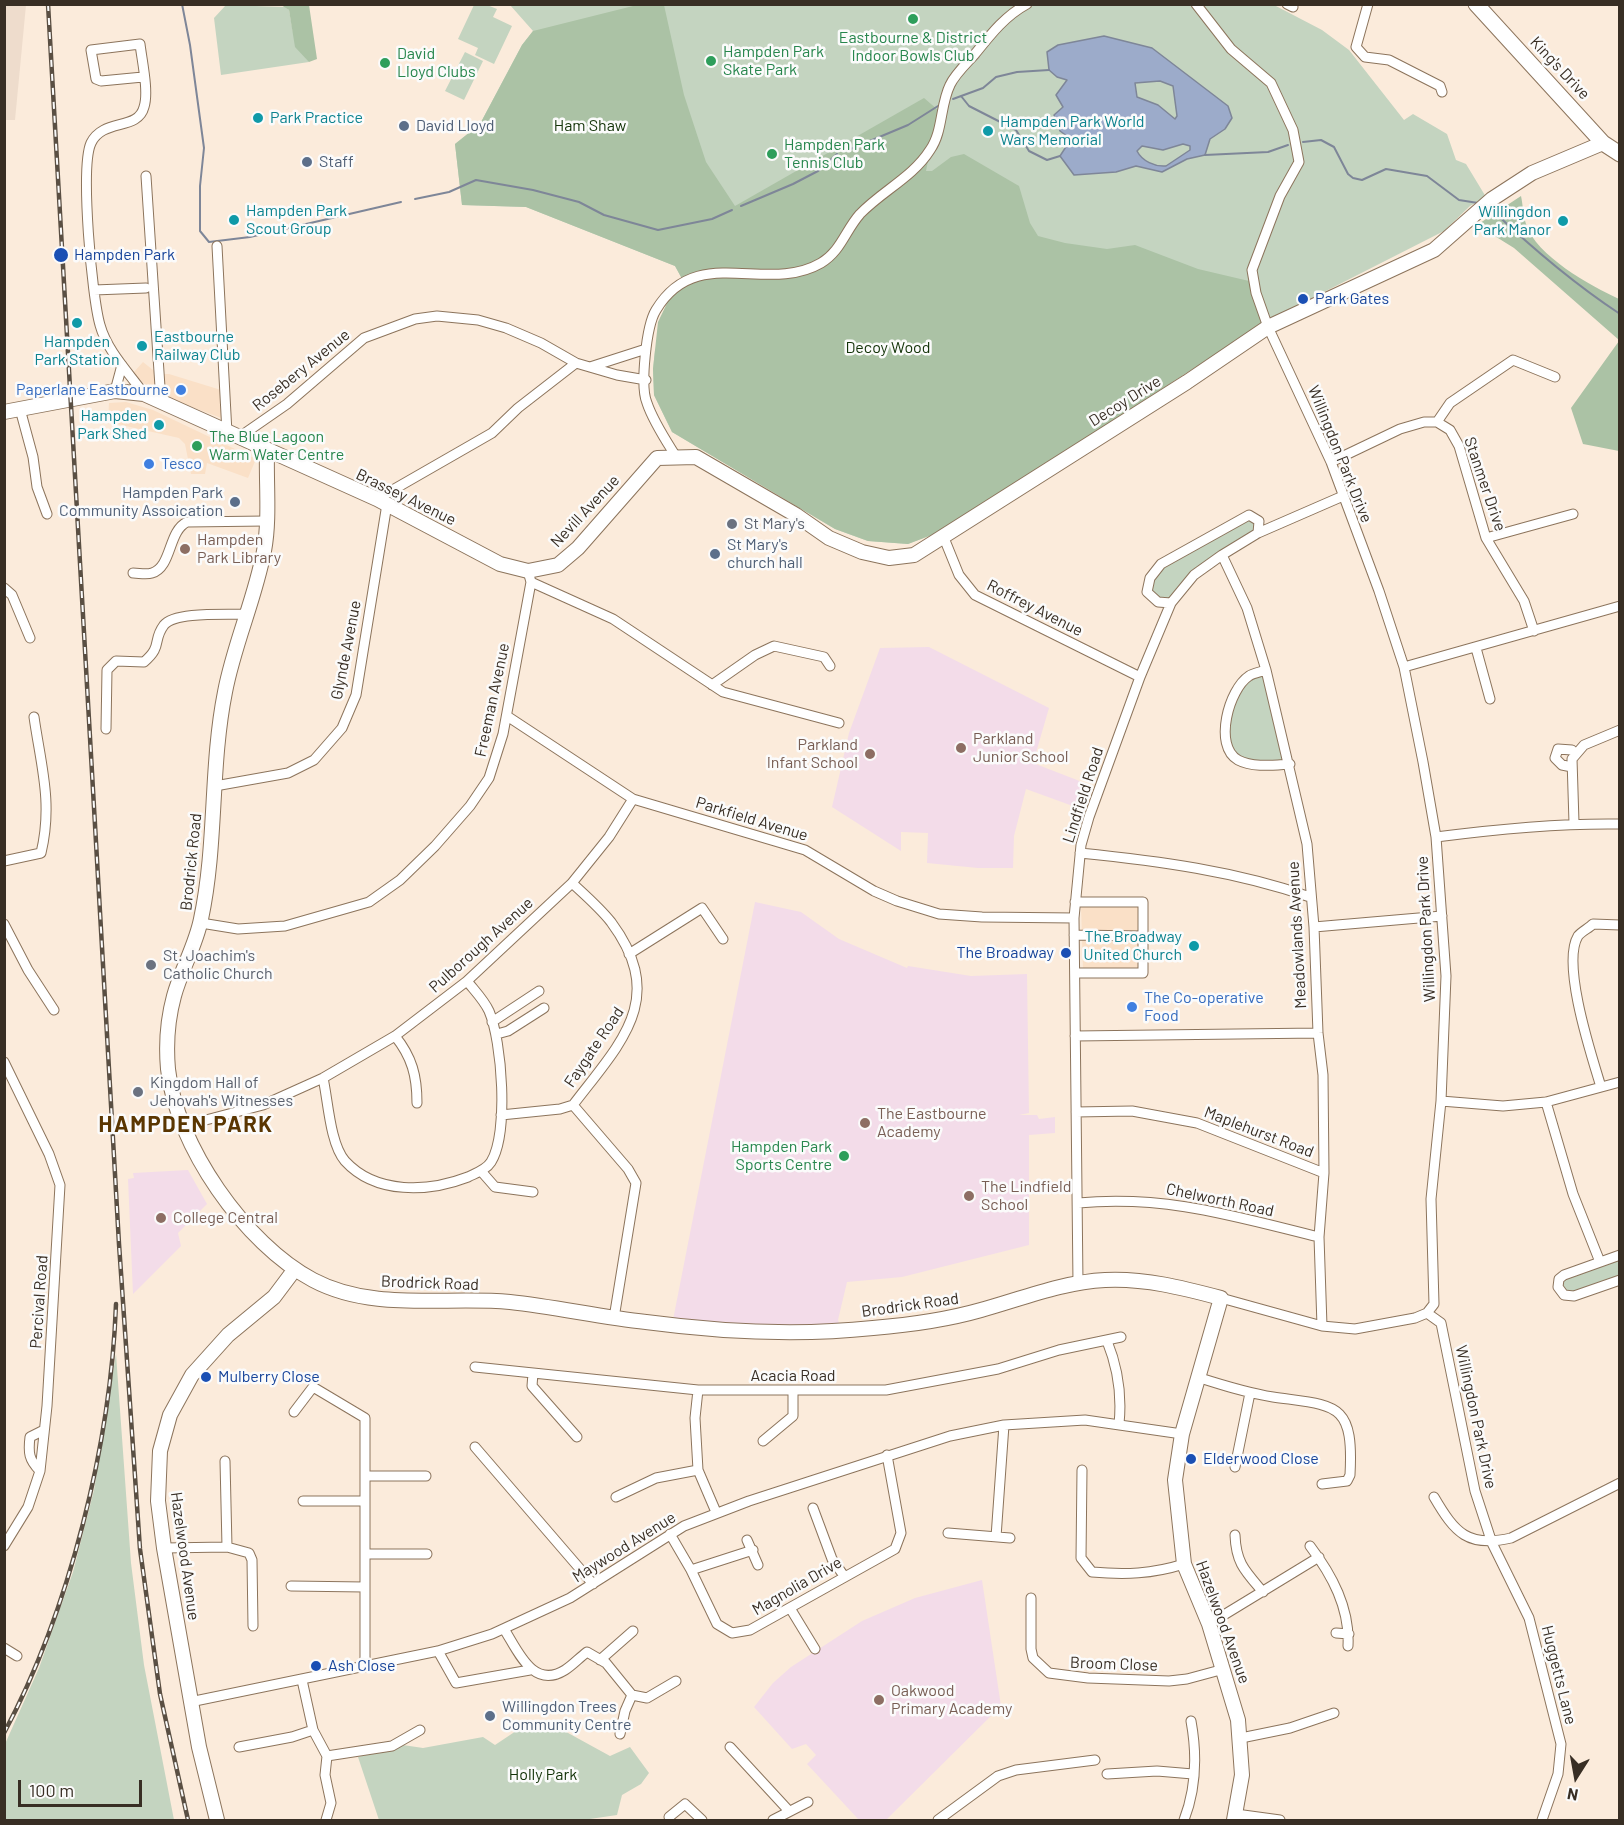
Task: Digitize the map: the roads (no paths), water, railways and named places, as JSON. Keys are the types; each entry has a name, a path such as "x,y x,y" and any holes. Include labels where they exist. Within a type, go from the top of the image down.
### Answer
{"main road":[{"name":"King's Drive","path":"1476,4 1602,143 1620,154"}],"street":[{"path":"675,455 646,401 646,334 654,313 667,293 681,281 715,272 791,272 814,267 834,255 859,215 894,183 913,171 932,149 949,86 981,44 1012,13 1028,4"},
{"name":"Willingdon Park Drive","path":"1196,4 1231,49 1271,83 1293,130 1299,162 1280,196 1252,270 1256,293 1268,327 1331,462 1404,667 1436,837 1446,976 1441,1101 1431,1199 1434,1304 1427,1313 1441,1323 1475,1491 1492,1543"},
{"path":"1366,5 1356,47 1359,52 1365,57 1399,64 1407,71 1440,86 1442,92"},
{"path":"143,77 101,81 93,76 91,50 140,44 146,102 142,114 132,121 104,128 90,145 87,170 94,290 100,326 122,365 144,394"},
{"name":"Decoy Drive","path":"657,458 675,455 696,457 796,515 829,538 862,552 889,558 914,555 944,538 1268,327 1434,250 1492,199 1532,173 1602,143"},
{"path":"146,176 161,402"},
{"path":"217,246 233,436"},
{"path":"94,290 146,288"},
{"name":"Rosebery Avenue","path":"233,436 287,404 364,338 415,319 436,316 478,320 506,328 541,343 576,363 616,375 646,380"},
{"path":"590,367 646,349"},
{"path":"1331,462 1400,429 1437,422 1450,403 1513,360 1555,376"},
{"path":"382,501 492,433 518,408 576,363"},
{"path":"115,391 122,365"},
{"name":"Brassey Avenue","path":"4,412 115,391 144,394 233,436 382,501 500,564 530,576"},
{"path":"20,409 33,457 37,487 47,514"},
{"name":"Stanmer Drive","path":"1437,422 1450,430 1459,446 1486,538 1524,601 1534,631"},
{"name":"Brodrick Road","path":"267,451 265,546 225,692 201,923 174,997 169,1033 168,1071 183,1126 221,1198 260,1241 296,1269 325,1286 365,1297 511,1302 614,1318 735,1332 834,1332 930,1321 973,1312 1078,1283 1104,1280 1141,1281 1177,1286 1322,1326 1355,1329 1427,1313"},
{"name":"Nevill Avenue","path":"530,576 558,565 578,548 657,458"},
{"name":"Lindfield Road","path":"1078,1283 1074,918 1080,853 1089,817 1140,677 1171,603 1194,575 1222,555 1258,533 1342,496"},
{"name":"Glynde Avenue","path":"215,786 288,772 314,760 342,728 356,695 382,501"},
{"path":"1486,538 1573,514"},
{"path":"1171,603 1158,602 1147,592 1150,578 1161,564 1249,515 1259,521 1258,533"},
{"path":"133,573 151,573 157,570 178,530 187,522 266,521"},
{"name":"Roffrey Avenue","path":"944,538 959,575 975,595 1140,677"},
{"name":"Meadowlands Avenue","path":"1222,555 1247,608 1266,670 1290,764 1307,844 1314,927 1318,1033 1323,1075 1324,1173 1319,1237 1322,1326"},
{"path":"530,576 614,619 723,692 839,723"},
{"name":"Freeman Avenue","path":"201,923 238,929 285,926 369,902 400,880 470,806 489,778 507,716 530,576"},
{"path":"4,588 12,594 30,638"},
{"path":"1404,667 1620,606"},
{"path":"106,729 107,670 116,661 144,662 156,652 159,634 165,623 178,616 247,615"},
{"path":"712,685 755,655 774,646 824,657 830,666"},
{"path":"1476,648 1490,699"},
{"path":"1266,670 1247,676 1233,698 1225,725 1225,743 1237,759 1259,765 1290,764"},
{"name":"Parkfield Avenue","path":"507,716 633,799 805,850 874,891 939,914 1074,918"},
{"path":"4,861 41,853 45,836 47,787 34,717"},
{"path":"1574,823 1572,767 1575,754 1584,745 1620,730"},
{"path":"1572,767 1562,765 1555,758 1558,749 1563,748 1572,750 1575,754"},
{"name":"Pulborough Avenue","path":"183,1126 263,1105 323,1078 395,1036 467,981 572,882 609,837 633,799"},
{"path":"1436,837 1574,823 1620,824"},
{"path":"1080,853 1210,868 1263,880 1310,897"},
{"name":"Faygate Road","path":"501,1115 560,1109 573,1105 627,1030 636,1010 639,996 638,975 629,954 611,922 572,882"},
{"path":"1075,902 1143,902 1143,973 1075,973"},
{"path":"629,954 702,908 723,939"},
{"path":"1314,927 1442,916"},
{"path":"4,924 28,970 54,1010"},
{"path":"1601,1087 1579,1006 1574,951 1579,936 1593,924 1620,925"},
{"path":"1074,935 1143,936"},
{"path":"323,1078 335,1140 344,1160 366,1178 399,1187 424,1188 455,1181 481,1171 491,1162 501,1115 497,1034 488,1009 467,981"},
{"path":"492,1022 539,991"},
{"path":"497,1034 508,1031 544,1008"},
{"path":"1075,1036 1318,1033"},
{"path":"395,1036 408,1052 416,1072 417,1103"},
{"name":"Percival Road","path":"4,1062 49,1155 60,1185 40,1471 28,1507 4,1546"},
{"path":"1441,1101 1503,1106 1546,1102 1620,1082"},
{"path":"1546,1102 1573,1194 1600,1262"},
{"path":"573,1105 628,1169 636,1183 614,1318"},
{"name":"Maplehurst Road","path":"1076,1112 1132,1111 1197,1123 1324,1173"},
{"path":"481,1171 495,1187 533,1192"},
{"name":"Chelworth Road","path":"1078,1203 1114,1200 1181,1205 1319,1237"},
{"path":"1620,1255 1564,1275 1559,1279 1558,1287 1564,1295 1574,1296 1620,1280"},
{"name":"Hazelwood Avenue","path":"217,1821 190,1702 164,1548 158,1501 160,1451 170,1415 194,1374 228,1335 274,1297 296,1269"},
{"name":"Hazelwood Avenue","path":"1221,1298 1182,1434 1175,1480 1184,1564 1209,1624 1235,1704 1241,1738 1242,1775 1235,1817"},
{"name":"Acacia Road","path":"475,1367 698,1390 794,1392 886,1390 998,1369 1059,1350 1121,1337"},
{"path":"1107,1341 1116,1363 1121,1402 1119,1424"},
{"path":"532,1372 532,1386 577,1437"},
{"path":"1197,1377 1250,1393 1303,1399 1332,1407 1350,1431 1352,1484 1322,1484"},
{"path":"294,1412 313,1387 365,1418 365,1666"},
{"path":"698,1390 695,1418 698,1470 716,1512"},
{"path":"763,1441 793,1416 794,1392"},
{"path":"1234,1467 1243,1456 1250,1393"},
{"name":"Maywood Avenue","path":"190,1702 438,1651 504,1629 543,1612 593,1584 670,1534 716,1512 950,1436 1004,1425 1085,1420 1182,1434"},
{"path":"996,1537 1004,1425"},
{"path":"40,1471 30,1461 28,1450 30,1437 44,1430"},
{"path":"475,1447 593,1584"},
{"name":"Magnolia Drive","path":"670,1534 691,1570 717,1624 732,1633 750,1630 895,1549 901,1533 887,1455"},
{"path":"225,1461 227,1547"},
{"path":"616,1497 656,1478 698,1470"},
{"path":"1082,1470 1081,1558 1092,1572 1137,1575 1159,1572 1184,1564"},
{"path":"365,1476 426,1476"},
{"path":"1434,1497 1444,1514 1459,1531 1473,1541 1492,1543 1511,1538 1620,1483"},
{"path":"303,1501 364,1501"},
{"path":"813,1508 832,1558 844,1576"},
{"path":"948,1533 1010,1539"},
{"path":"1235,1535 1236,1554 1244,1570 1263,1592"},
{"path":"747,1540 758,1565"},
{"name":"Huggetts Lane","path":"1492,1543 1529,1617 1561,1744 1558,1774 1542,1821"},
{"path":"1310,1546 1334,1580 1349,1634 1348,1646"},
{"path":"164,1548 227,1547 249,1552 252,1560 252,1626"},
{"path":"691,1570 753,1550"},
{"path":"364,1554 427,1554"},
{"path":"1209,1624 1319,1557"},
{"path":"291,1586 364,1587"},
{"name":"Broom Close","path":"1031,1598 1033,1658 1049,1673 1088,1678 1169,1681 1187,1679 1224,1669"},
{"path":"790,1608 815,1649"},
{"path":"504,1629 530,1670"},
{"path":"600,1660 633,1631"},
{"path":"1336,1633 1349,1634"},
{"path":"4,1648 16,1656"},
{"path":"438,1651 456,1683 530,1670 547,1676 564,1671 587,1653 606,1663 632,1695 647,1698 676,1681"},
{"path":"302,1680 313,1730 327,1756 325,1775 331,1803 326,1821"},
{"path":"620,1734 625,1711 632,1695"},
{"path":"1241,1738 1290,1728 1334,1713"},
{"path":"1184,1821 1192,1795 1195,1757 1191,1721"},
{"path":"239,1747 292,1737 313,1730"},
{"path":"327,1756 392,1746 420,1730"},
{"path":"729,1748 789,1811"},
{"path":"938,1821 998,1776 1016,1770 1095,1760"},
{"path":"1107,1774 1157,1771 1193,1774"},
{"path":"773,1821 808,1802"},
{"path":"669,1817 685,1804 702,1821"},
{"path":"1235,1817 1280,1821"}],"water":[{"path":"1104,36 1152,48 1228,106 1232,118 1225,129 1210,139 1205,155 1187,159 1162,172 1136,166 1116,172 1074,175 1060,156 1071,139 1060,131 1054,115 1063,107 1056,95 1067,80 1057,77 1049,70 1047,52 1058,45","holes":["1160,81 1173,86 1177,116 1175,119 1158,105 1137,97 1135,83","1183,144 1190,146 1190,150 1166,166 1149,163 1137,151 1142,146 1163,150"]}],"waterway":[{"path":"182,4 204,148 200,186 200,231 209,242 250,237 401,202"},
{"path":"953,99 983,88 996,77 1017,72 1049,70"},
{"path":"961,96 969,106 1016,130 1029,151 1047,160 1060,156"},
{"path":"846,151 908,125 938,106"},
{"path":"1303,142 1321,140 1334,147 1348,174 1353,178 1362,180 1386,169 1427,176 1459,200 1478,203"},
{"path":"1205,155 1268,152 1288,145"},
{"path":"741,206 818,171 837,154"},
{"path":"415,199 449,192 476,180 533,190 579,202 604,215 658,230 712,219 732,210"},
{"path":"1491,209 1553,264 1620,314"}],"railway":[{"path":"48,4 119,1244 140,1549 160,1694 188,1820"},
{"path":"4,1733 28,1685 49,1633 83,1524 106,1412 116,1304"}],"place":[{"name":"Eastbourne & District Indoor Bowls Club","path":"913,19"},
{"name":"Hampden Park Skate Park","path":"711,61"},
{"name":"David Lloyd Clubs","path":"385,63"},
{"name":"Park Practice","path":"258,118"},
{"name":"David Lloyd","path":"404,126"},
{"name":"Hampden Park World Wars Memorial","path":"988,131"},
{"name":"Hampden Park Tennis Club","path":"772,154"},
{"name":"Staff","path":"307,162"},
{"name":"Hampden Park Scout Group","path":"234,220"},
{"name":"Willingdon Park Manor","path":"1563,221"},
{"name":"Hampden Park","path":"61,255"},
{"name":"Park Gates","path":"1303,299"},
{"name":"Hampden Park Station","path":"77,323"},
{"name":"Eastbourne Railway Club","path":"142,346"},
{"name":"Paperlane Eastbourne","path":"181,390"},
{"name":"Hampden Park Shed","path":"159,425"},
{"name":"The Blue Lagoon Warm Water Centre","path":"197,446"},
{"name":"Tesco","path":"149,464"},
{"name":"Hampden Park Community Assoication","path":"235,502"},
{"name":"St Mary's","path":"732,524"},
{"name":"Hampden Park Library","path":"185,549"},
{"name":"St Mary's church hall","path":"715,554"},
{"name":"Parkland Junior School","path":"961,748"},
{"name":"Parkland Infant School","path":"870,754"},
{"name":"The Broadway United Church","path":"1194,946"},
{"name":"The Broadway","path":"1066,953"},
{"name":"St. Joachim's Catholic Church","path":"151,965"},
{"name":"The Co-operative Food","path":"1132,1007"},
{"name":"Kingdom Hall of Jehovah's Witnesses","path":"138,1092"},
{"name":"The Eastbourne Academy","path":"865,1123"},
{"name":"Hampden Park Sports Centre","path":"844,1156"},
{"name":"The Lindfield School","path":"969,1196"},
{"name":"College Central","path":"161,1218"},
{"name":"Mulberry Close","path":"206,1377"},
{"name":"Elderwood Close","path":"1191,1459"},
{"name":"Ash Close","path":"316,1666"},
{"name":"Oakwood Primary Academy","path":"879,1700"},
{"name":"Willingdon Trees Community Centre","path":"490,1716"}],"district":[{"name":"HAMPDEN PARK","path":"186,1125"}],"park label":[{"name":"Ham Shaw","path":"590,126"},
{"name":"Decoy Wood","path":"888,348"},
{"name":"Holly Park","path":"543,1775"}]}
